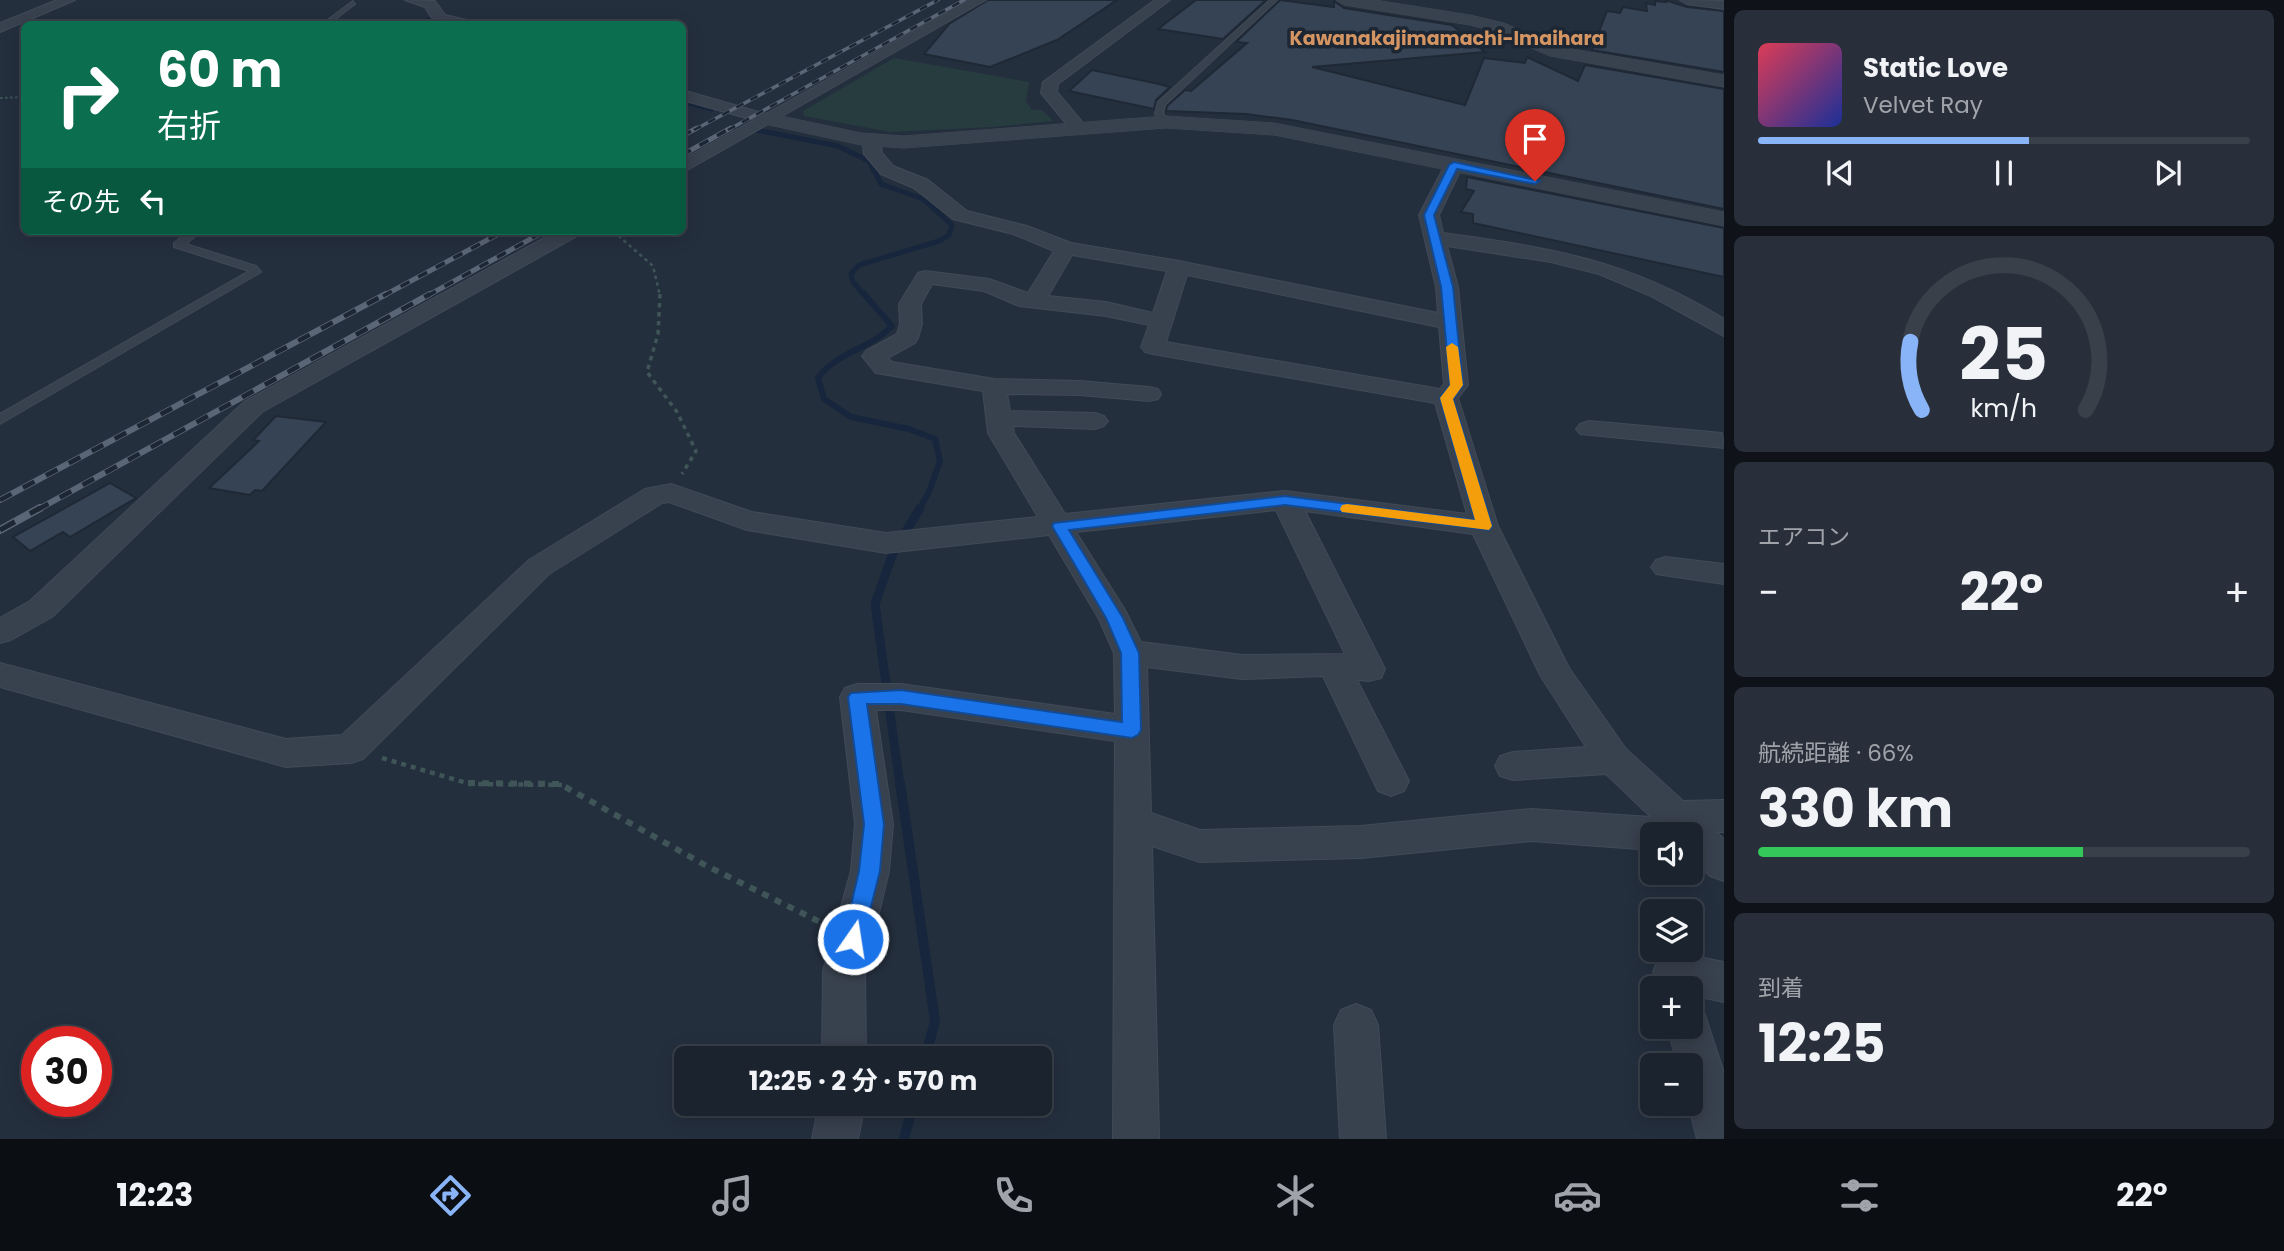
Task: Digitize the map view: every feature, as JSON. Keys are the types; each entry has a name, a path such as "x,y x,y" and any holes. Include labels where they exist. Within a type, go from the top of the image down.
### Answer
{"street":[{"path":"0,29 68,0"},
{"path":"411,0 430,4 432,12 440,20 446,21"},
{"path":"686,166 979,0"},
{"path":"1080,129 1049,93 1051,82 1163,0"},
{"path":"1344,0 1470,20 1498,27 1550,51 1724,81"},
{"path":"1687,0 1724,5"},
{"path":"686,96 767,119 877,140 941,141 1167,122 1274,129 1724,219"},
{"path":"877,140 873,146 873,154 887,170 921,184 960,215 1020,230 1066,247 1450,322"},
{"path":"1446,398 1456,385 1447,287 1429,215 1454,165"},
{"path":"0,632 41,609 253,407 565,235"},
{"path":"1435,238 1588,264 1663,294 1724,329"},
{"path":"1034,301 1066,247"},
{"path":"1179,267 1153,347 1446,398"},
{"path":"1149,394 1080,388 994,386 884,368 874,356 907,338 911,324 910,304 925,277 989,285 1019,299 1106,309 1160,321"},
{"path":"994,386 1002,433 1114,618 1130,653 1136,1139"},
{"path":"1446,398 1484,526 1556,675 1614,759 1684,822"},
{"path":"999,418 1096,421"},
{"path":"1589,429 1723,441"},
{"path":"0,676 286,753 351,749 539,567 655,495 671,493 747,521 901,543 1285,500 1484,526"},
{"path":"1130,653 1242,667 1333,664 1369,669 1285,500"},
{"path":"1666,567 1724,574"},
{"path":"1333,664 1391,781"},
{"path":"844,1046 844,971 870,871 874,824 857,697 901,697 1132,730"},
{"path":"1513,766 1614,759"},
{"path":"1133,823 1200,846 1361,842 1531,825 1640,827"},
{"path":"1703,841 1724,864"},
{"path":"1675,976 1674,972 1694,976"},
{"path":"1703,978 1724,982"},
{"path":"1356,1025 1363,1139"},
{"path":"1692,1039 1720,1139"},
{"path":"835,1139 840,1116"}],"lane":[{"path":"1167,122 1159,114 1161,104 1274,0"},
{"path":"329,21 353,3"},
{"path":"0,420 255,272 252,268 178,245 191,235"}],"path":[{"path":"0,98 21,97"},
{"path":"617,235 632,250 653,264 660,290 656,348 647,372 677,412 696,451 671,493"},
{"path":"351,749 470,784 561,784 705,866 853,939"}],"green space":[{"path":"894,58 1029,82 1026,101 1032,110 1042,110 1053,121 890,132 804,116 803,111"}],"building":[{"path":"988,0 1117,0 1057,40 990,67 924,54 949,24"},
{"path":"1196,0 1266,0 1223,39 1158,29"},
{"path":"1280,0 1334,7 1334,1 1344,8 1452,25 1485,52 1312,67 1465,105 1484,58 1525,63 1527,57 1578,81 1585,65 1724,89 1724,209 1292,120 1246,114 1166,111 1167,106 1185,90 1191,91 1247,43 1236,42"},
{"path":"1665,0 1687,7 1724,11 1724,72 1592,50 1607,11 1620,13 1623,7 1647,11 1646,3 1655,5 1655,1 1666,2"},
{"path":"1092,70 1170,87 1156,100 1154,109 1069,91"},
{"path":"1467,177 1724,228 1724,277 1473,223 1473,214 1461,212 1474,191 1466,189"},
{"path":"276,416 326,422 262,491 255,490 250,495 209,488 259,441 253,440"},
{"path":"110,483 136,498 70,537 63,532 30,551 13,537"}],"waterway":[{"path":"428,19 434,21"},
{"path":"686,103 712,110"},
{"path":"756,130 838,146 869,161 881,184 923,199 952,225 949,235 939,241 859,265 851,274 853,282 865,296"},
{"path":"864,294 892,326 874,340 834,362 818,378 824,399 851,417 909,429 935,439 940,461 929,492 919,510"},
{"path":"900,785 875,604 893,553 920,508"},
{"path":"900,783 935,1021 928,1046"},
{"path":"904,1139 910,1116"}],"railway":[{"path":"694,130 938,0"},
{"path":"728,130 964,0"},
{"path":"686,134 697,128"},
{"path":"686,153 731,128"},
{"path":"383,296 497,235"},
{"path":"427,296 538,235"},
{"path":"0,500 386,294"},
{"path":"37,510 430,294"},
{"path":"0,530 40,508"}],"slow traffic":[{"path":"1347,509 1484,526 1446,398 1456,385 1452,347"}],"district":[{"name":"Kawanakajimamachi-Imaihara","path":"1447,38"}],"route":[{"path":"853,939 870,871 874,824 857,697 901,697 1132,730 1130,653 1114,618 1059,526 1285,500 1484,526 1446,398 1456,385 1447,287 1429,215 1454,165 1535,181"}]}
